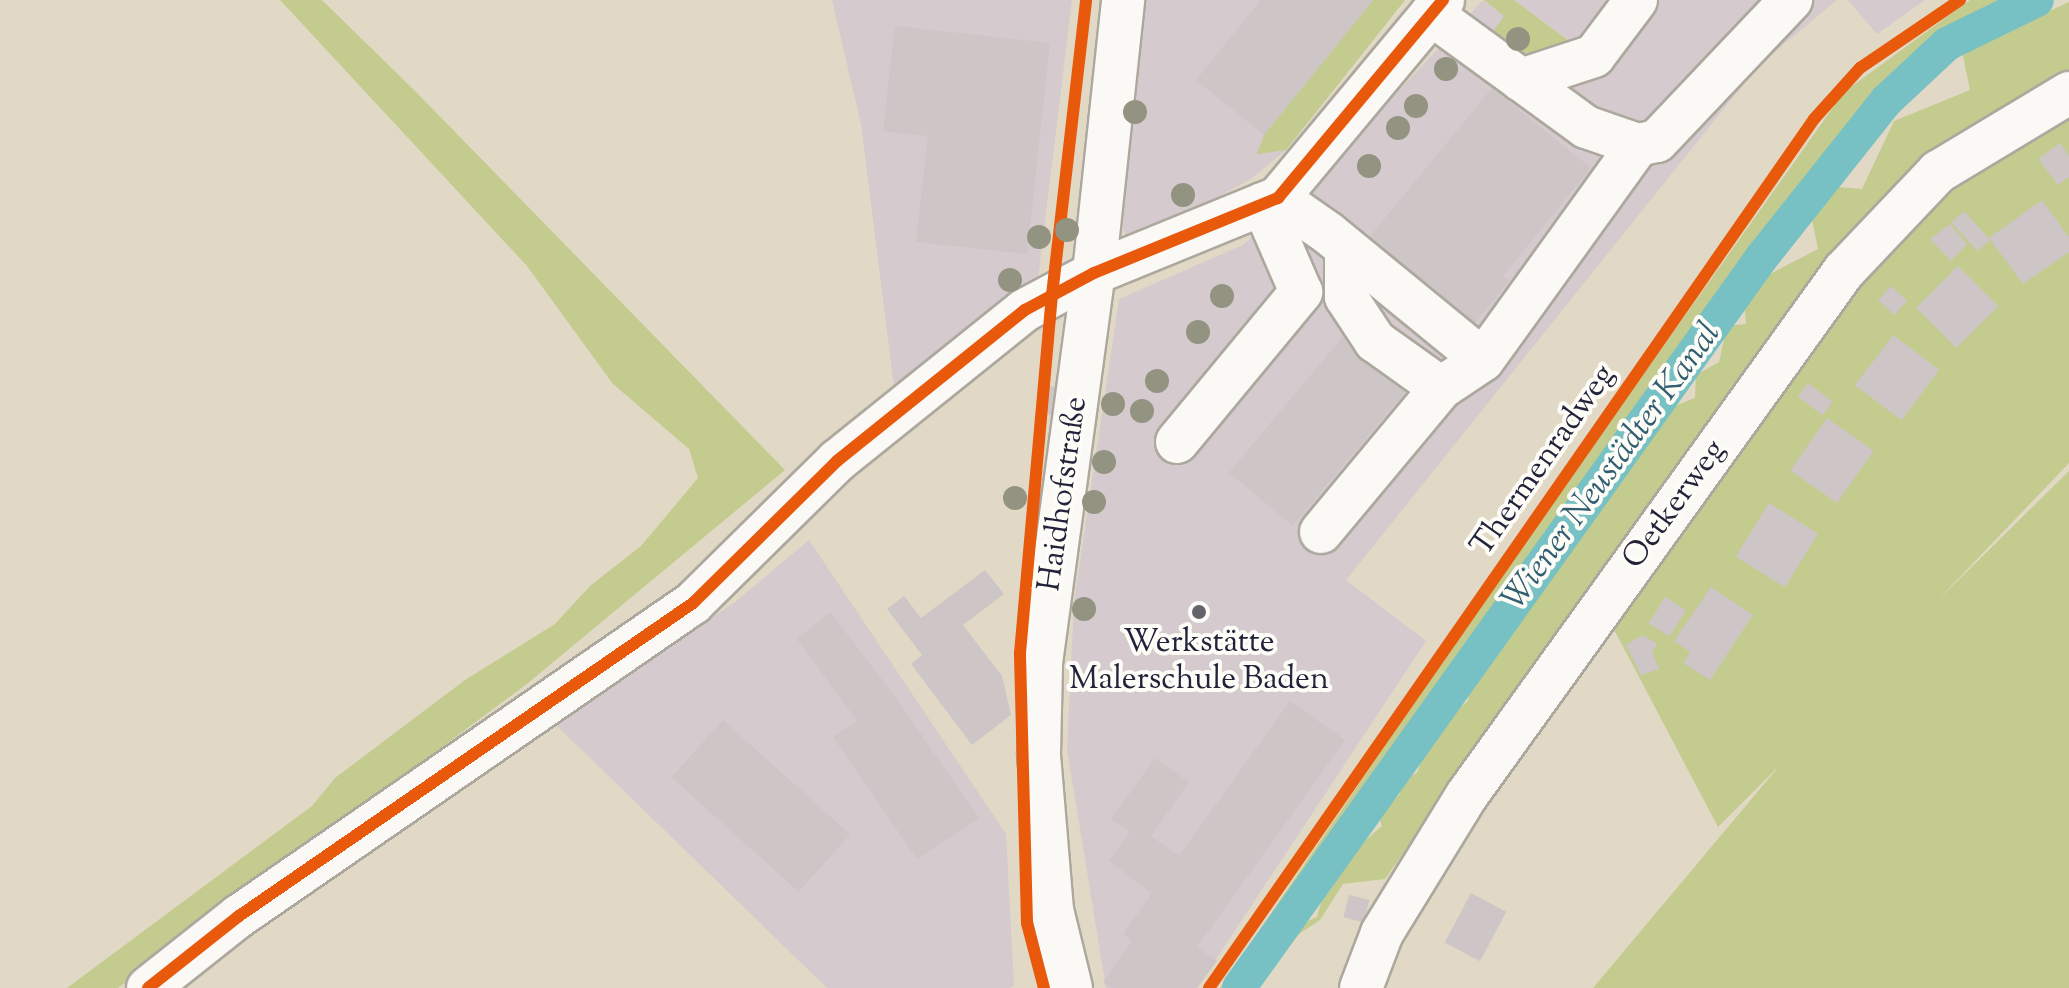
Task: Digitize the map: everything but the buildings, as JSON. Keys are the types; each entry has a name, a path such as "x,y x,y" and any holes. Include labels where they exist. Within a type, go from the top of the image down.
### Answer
{"street":[{"name":"Haidhofstraße","path":"1071,988 1052,910 1039,754 1041,663 1094,273 1123,0"},
{"path":"1521,80 1594,56 1636,0"},
{"path":"148,988 239,916 693,603 837,461 1025,310 1094,273 1270,201 1437,7 1472,67 1521,80 1586,127 1638,145 1657,141 1791,0"},
{"name":"Oetkerweg","path":"1361,988 1382,933 1467,795 1844,271 1938,172 2069,93"},
{"path":"1321,532 1441,388 1483,360 1638,145"},
{"path":"1270,201 1342,244 1483,360"},
{"path":"1177,442 1301,292 1270,201"},
{"path":"1342,244 1346,297 1375,341 1441,388"}],"path":[{"path":"1342,244 1472,67"}],"shaded area":[{"path":"832,0 1072,0 1037,287 894,386 861,124"},
{"path":"1142,0 1405,0 1286,150 1252,178 1131,246 1118,219"},
{"path":"1483,0 1505,16 1573,44 1514,0 1837,0 1758,66 1346,580 1426,641 1197,988 1106,988 1067,749 1074,602 1119,299 1243,245 1332,163"},
{"path":"1848,0 1925,0 1877,34"},
{"path":"809,540 1006,834 1014,986 1010,988 827,988 555,724 735,602"}],"green space":[{"path":"280,0 322,0 785,470 528,683 118,988 67,988 312,806 335,778 465,680 555,624 591,585 641,546 698,478 689,449 613,384 527,266"},
{"path":"1373,0 1405,0 1286,150 1257,154 1264,135"},
{"path":"1484,0 1514,0 1573,44 1570,49 1500,55 1485,43 1504,16"},
{"path":"1970,0 2011,0 1956,25 1908,62 1871,100 1731,284 1707,331 1688,341 1676,367 1608,467 1551,540 1459,673 1417,716 1415,733 1237,988 1220,988 1520,548 1844,92"},
{"path":"2069,2 2069,72 1993,116 1474,753 1385,879 1343,884 1320,920 1299,934 1256,988 1244,988 1288,930 1317,917 1330,871 1382,826 1378,815 1400,794 1399,781 1417,773 1426,746 1443,722 1450,722 1450,716 1468,701 1471,679 1629,452 1667,409 1695,398 1696,375 1719,362 1727,326 1746,324 1744,297 1772,273 1818,249 1811,215 1838,187 1862,189 1894,121 1970,90 1962,51"},
{"path":"2069,113 2069,463 1936,602 2069,471 2069,988 1593,988 1780,765 1718,827 1608,618 1832,304 1983,160"}],"waterway":[{"name":"Wiener Neustädter Kanal","path":"1239,988 1762,257 1886,101 1947,44 2037,0"}],"cycle path":[{"path":"1044,988 1027,923 1020,653 1052,295 1086,0"},
{"path":"148,988 239,916 693,603 837,461 1025,310 1094,273 1278,198 1443,0"},
{"name":"Thermenradweg","path":"1209,988 1814,119 1860,68 1960,0"}],"place":[{"name":"Werkstätte Malerschule Baden","path":"1199,612"}]}
